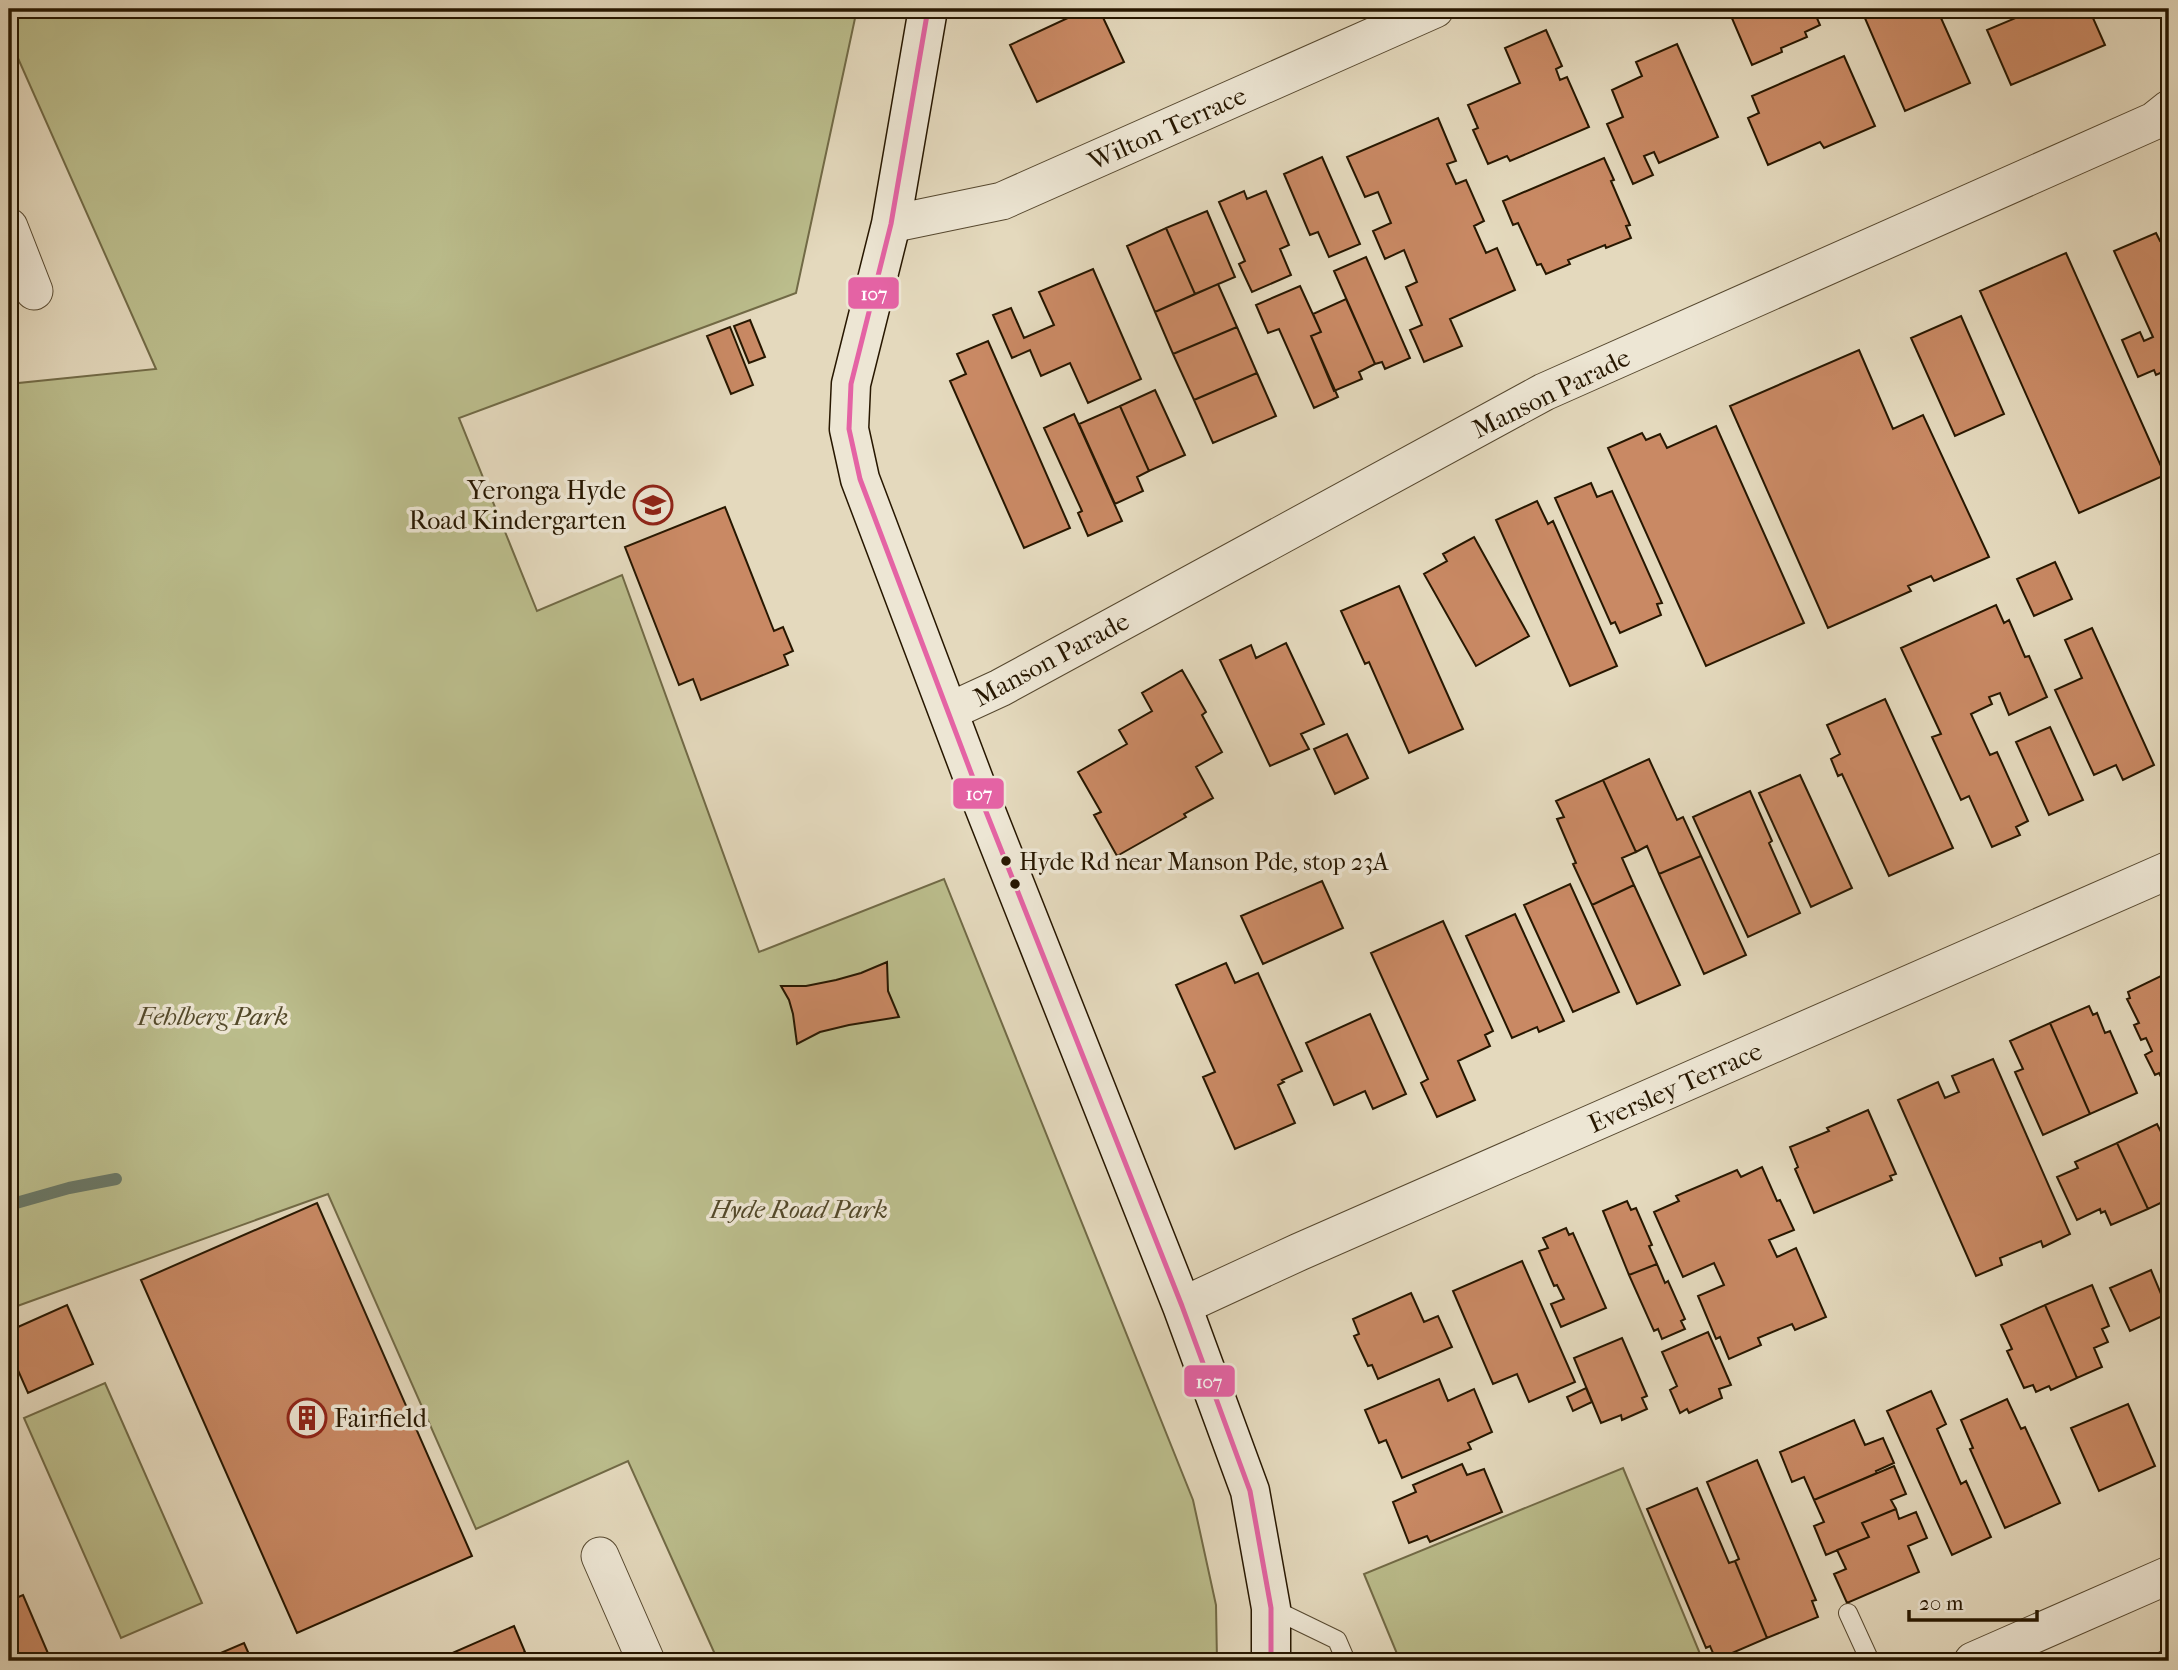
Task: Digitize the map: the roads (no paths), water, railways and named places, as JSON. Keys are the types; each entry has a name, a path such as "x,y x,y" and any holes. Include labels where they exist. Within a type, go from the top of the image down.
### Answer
{"street":[{"path":"928,9 891,224 850,384 849,429 860,479 981,799 1182,1306 1250,1491 1271,1608 1271,1661"},
{"name":"Wilton Terrace","path":"891,224 1002,201 1435,9"},
{"name":"Manson Parade","path":"950,712 1000,688 1544,392 2154,121 2169,109"},
{"path":"9,227 34,291"},
{"name":"Eversley Terrace","path":"1182,1306 1299,1252 2169,870"},
{"path":"600,1556 646,1661"},
{"path":"1973,1661 2169,1575"}],"lane":[{"path":"1271,1608 1337,1640 1346,1661"},
{"path":"1848,1613 1870,1661"}],"waterway":[{"path":"9,1205 69,1188 116,1179"}],"place":[{"name":"Yeronga Hyde Road Kindergarten","path":"653,505"},
{"name":"Hyde Rd near Manson Pde, stop 23A","path":"1006,861"},
{"name":"Fairfield","path":"307,1418"}],"park label":[{"name":"Fehlberg Park","path":"213,1016"},
{"name":"Hyde Road Park","path":"799,1209"}]}
